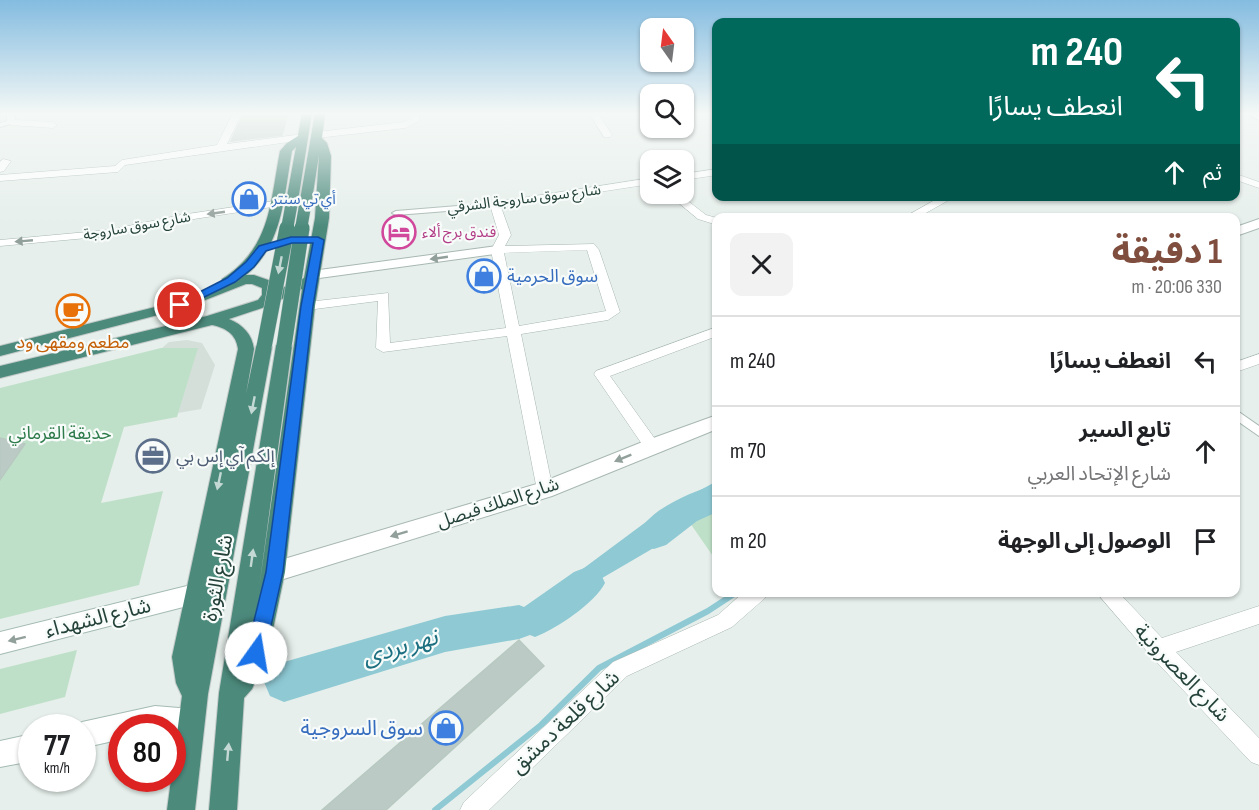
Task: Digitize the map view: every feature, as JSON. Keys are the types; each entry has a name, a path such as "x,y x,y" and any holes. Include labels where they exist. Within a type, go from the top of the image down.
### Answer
{"highway":[{"path":"219,288 250,264 262,249 286,151"},
{"path":"298,207 302,151"},
{"path":"195,694 189,683 184,657 195,594 274,344 298,207 312,151"},
{"path":"232,693 243,680 254,660 274,572 274,344 307,306 323,211 326,156 324,151"},
{"path":"273,211 294,221 323,211"},
{"path":"262,249 291,240 318,240"},
{"path":"0,372 212,320 262,303 303,283 312,275"},
{"path":"0,351 180,305 243,280 263,281 270,285 272,291 262,303"},
{"path":"212,320 231,325 243,336 274,344"},
{"name":"شارع الثورة","path":"223,810 232,693 274,344"},
{"name":"شارع الثورة","path":"181,810 195,694 274,344"}],"street":[{"path":"0,178 118,169 122,163 193,151"},
{"path":"694,175 712,173"},
{"path":"1240,178 1259,185"},
{"name":"شارع سوق ساروجة الشرقي","path":"396,213 495,205 640,183"},
{"path":"918,213 941,201"},
{"path":"686,204 702,217 712,220"},
{"path":"495,205 505,235 497,250 545,490"},
{"name":"شارع سوق ساروجة","path":"0,243 109,233 181,218 273,211"},
{"path":"1240,230 1259,223"},
{"path":"307,306 384,296 384,348 513,331 608,315 613,312 590,246 497,250 312,275"},
{"path":"652,446 601,374 712,333"},
{"path":"1240,366 1259,359"},
{"path":"1240,417 1259,432"},
{"name":"شارع الملك فيصل","path":"274,572 545,490 712,424"},
{"name":"شارع الشهداء","path":"0,643 195,594"},
{"name":"شارع قلعة دمشق","path":"472,810 620,669 725,621 752,597"},
{"name":"شارع العصرونية","path":"1110,597 1259,754"},
{"path":"1158,649 1259,615"},
{"path":"96,732 155,719 191,722"},
{"path":"0,754 18,750"}],"shaded area":[{"path":"187,340 202,343 215,365 201,409 178,413 197,348 162,348 169,342"}],"green space":[{"name":"حديقة القرماني","path":"161,348 198,348 177,417 124,427 101,503 163,491 139,585 0,619 0,388"},
{"path":"712,508 712,555 690,523"},
{"path":"77,650 65,697 0,714 0,669"}],"water":[{"path":"712,484 712,499 685,512 657,546 556,605 553,591 658,513"}],"building":[{"path":"0,438 25,444 0,480"},
{"name":"سوق السروجية","path":"519,640 544,666 386,810 322,810"}],"waterway":[{"name":"نهر بردى","path":"654,535 685,512 712,499"},
{"name":"نهر بردى","path":"535,620 587,583"},
{"path":"435,810 541,725 599,668 708,611 729,597"},
{"name":"نهر بردى","path":"284,682 445,634 519,622"}],"place":[{"name":"أي تي سنتر","path":"249,199"},
{"name":"فندق برج ألاء","path":"399,232"},
{"name":"سوق الحرمية","path":"484,276"},
{"name":"مطعم ومقهى ود","path":"73,311"},
{"name":"إلكم آي إس بي","path":"153,456"},
{"name":"سوق السروجية","path":"446,728"}],"route":[{"path":"180,305 219,288 231,280 257,257 262,249 291,240 318,240 307,306 274,572 256,653"}]}
